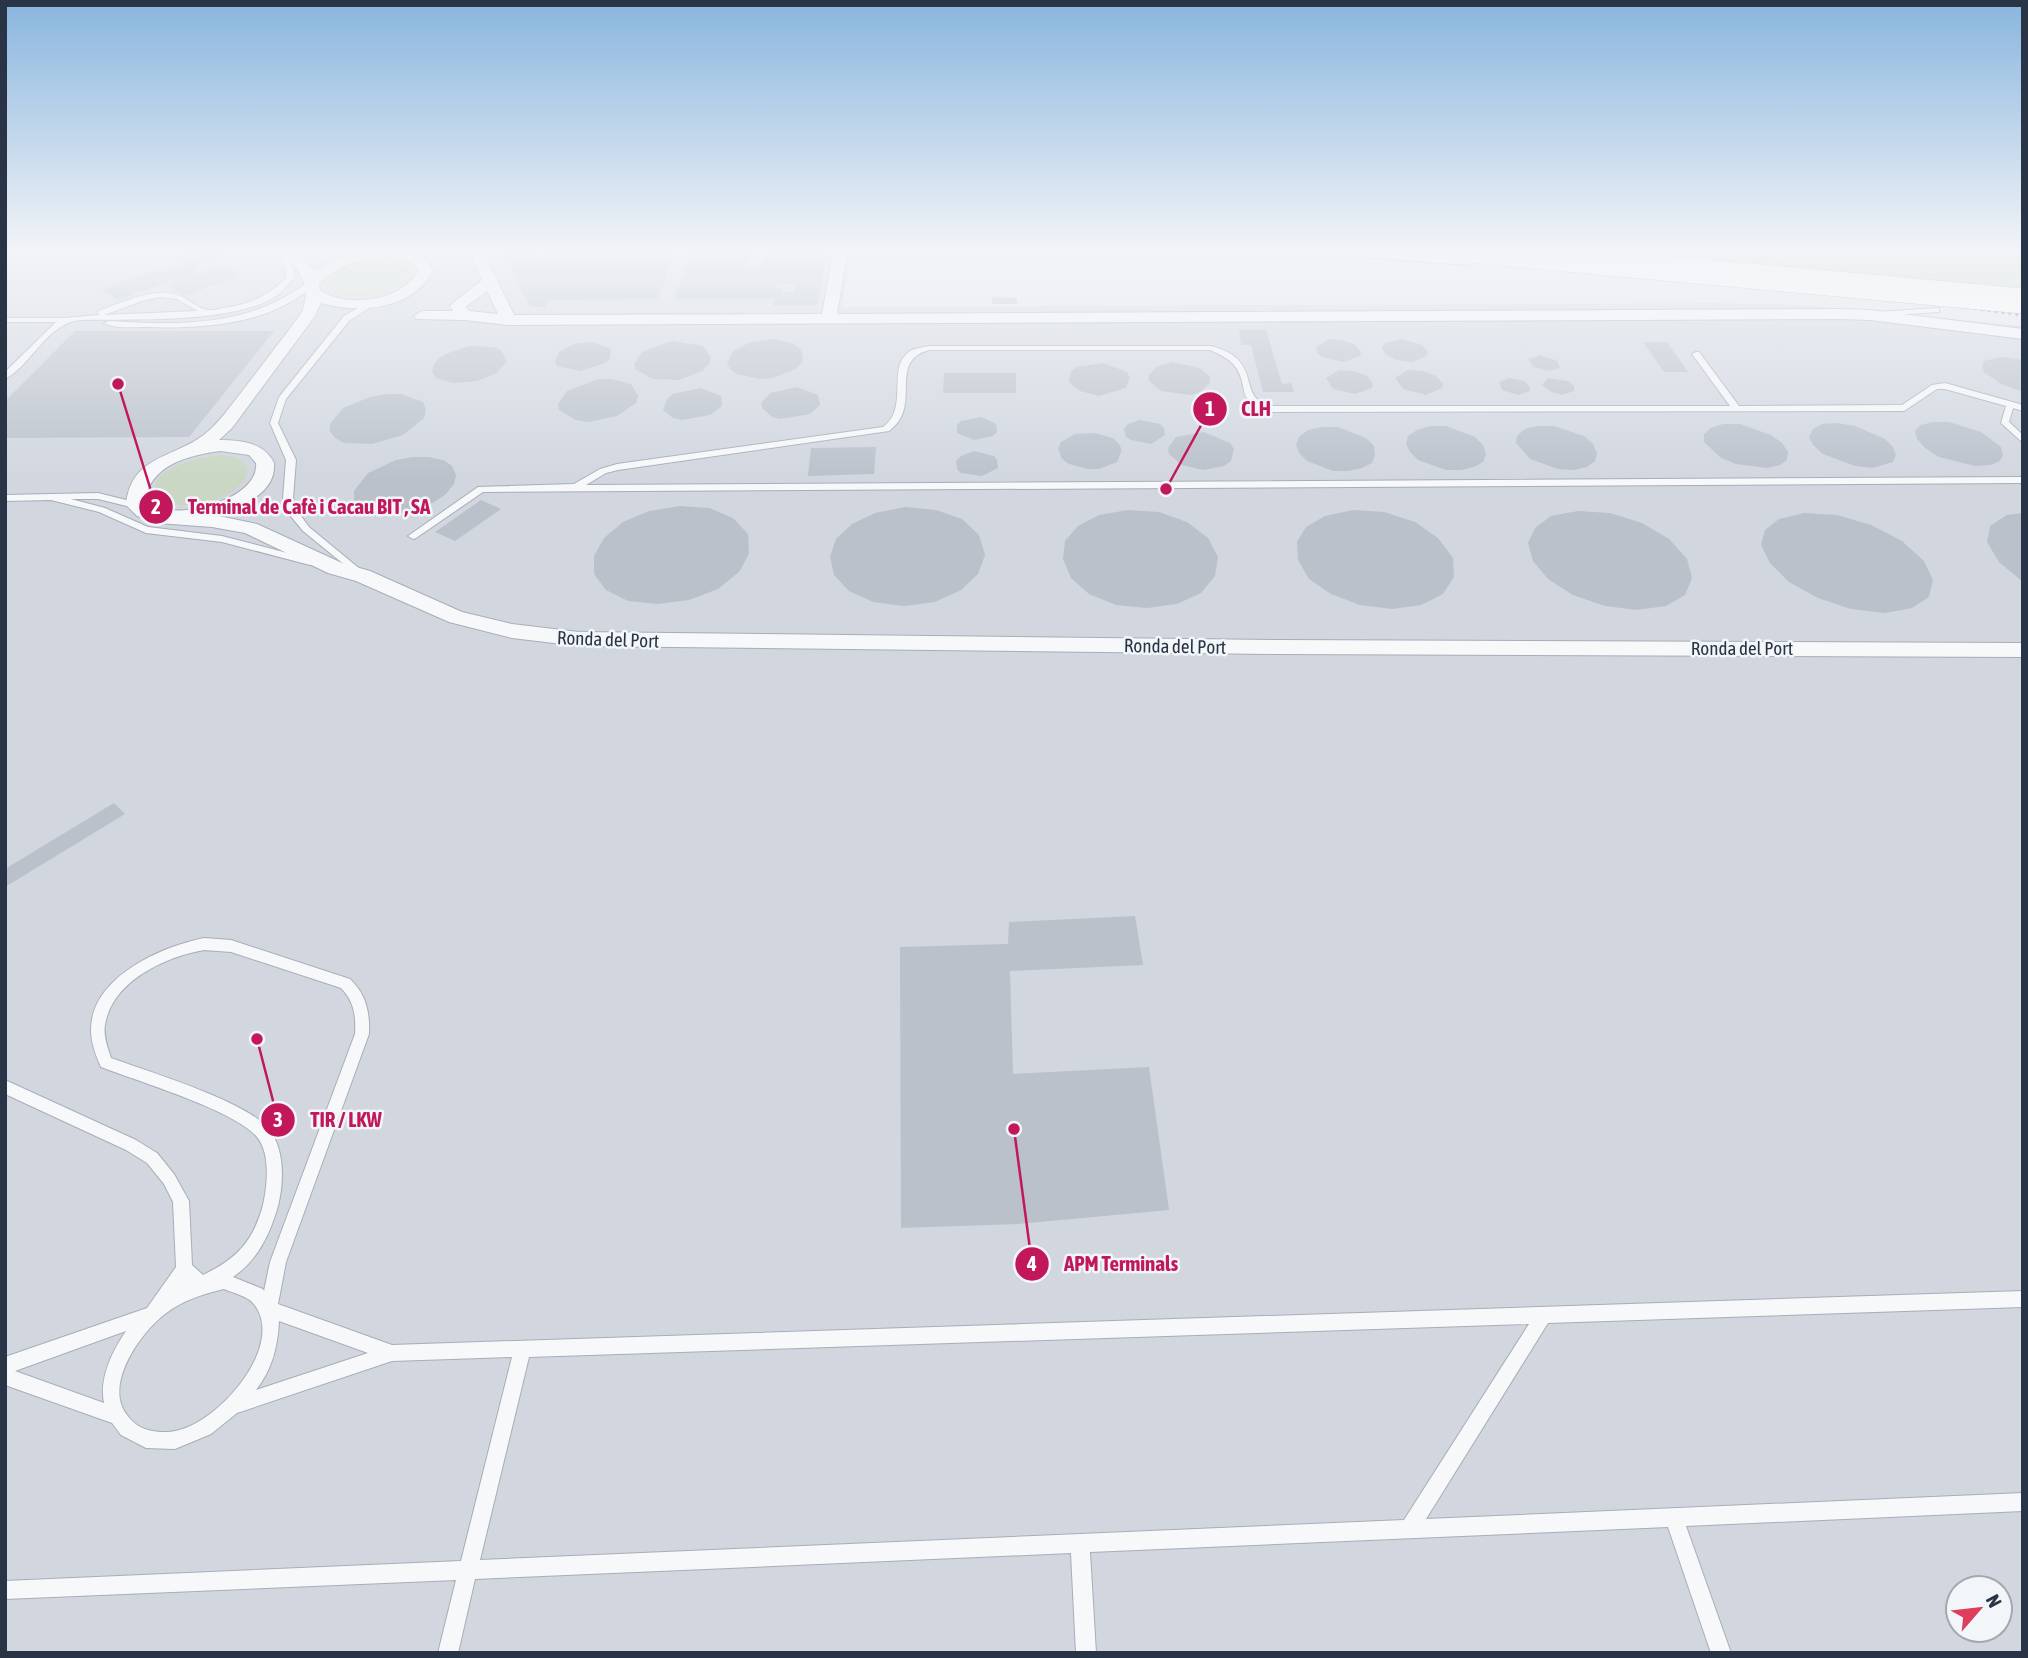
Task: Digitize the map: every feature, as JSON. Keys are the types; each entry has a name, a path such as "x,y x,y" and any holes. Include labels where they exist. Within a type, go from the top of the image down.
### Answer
{"street":[{"path":"300,326 226,424 211,438 148,472 137,484 135,505 158,517 177,517 250,528 340,564"},
{"path":"317,326 245,429 266,465 250,503 258,516 340,564"},
{"path":"1962,326 2023,334"},
{"path":"182,454 202,448 231,446 253,450 262,456"},
{"path":"177,517 220,508 239,499 259,482"},
{"name":"Ronda del Port","path":"340,564 432,608 482,624 547,636 618,641 2023,650"}],"lane":[{"path":"5,377 58,326"},
{"path":"340,326 291,388 275,415 277,430 291,460 288,490 290,507 306,529 340,564"},
{"path":"569,488 583,484 598,473 617,467 886,429 901,416 906,360 914,352 929,348 1212,348 1228,354 1240,363 1251,402 1269,409 1904,408 1935,387 1945,386 1961,388 2023,408"},
{"path":"1696,354 1736,408"},
{"path":"2010,405 2004,423 2023,440"},
{"path":"413,536 481,489 2023,480"},
{"path":"5,498 98,496 135,505"},
{"path":"54,498 102,510 146,530 222,540 340,564"},
{"path":"5,1366 152,1314 177,1296 231,1270 244,1260 258,1242 270,1204 273,1175 271,1152 262,1132 241,1117 106,1062 100,1045 98,1025 114,992 141,967 191,946 222,944 345,983 355,992 363,1020 362,1034 278,1262 269,1310 272,1330 268,1353 254,1381 233,1406 206,1426 178,1438 150,1441 128,1433 114,1416 5,1376"},
{"path":"5,1087 131,1145 152,1158 169,1179 181,1201 184,1269 131,1338 116,1365 111,1392 114,1416"},
{"path":"184,1269 201,1285"},
{"path":"201,1285 224,1281 244,1284 259,1294 269,1310 392,1353"},
{"path":"233,1406 392,1353 2023,1299"},
{"path":"1409,1529 1544,1315"},
{"path":"448,1653 522,1349"},
{"path":"5,1590 2023,1502"},
{"path":"1674,1517 1721,1653"},
{"path":"1080,1543 1086,1653"}],"shaded area":[{"path":"5,326 2023,326 2023,1653 5,1653"}],"green space":[{"path":"222,455 243,461 248,468 244,480 224,497 195,505 168,503 157,498 155,488 166,471 189,461"}],"building":[{"path":"1239,330 1266,330 1282,384 1291,383 1294,392 1263,392 1251,345 1241,345"},
{"path":"75,331 274,331 189,437 5,438 5,401"},
{"path":"775,339 794,344 800,349 802,362 796,369 773,378 760,379 737,374 730,369 727,363 733,351 751,342"},
{"path":"1329,339 1343,340 1355,345 1361,352 1360,356 1344,362 1322,357 1316,347"},
{"path":"1402,339 1422,345 1428,352 1427,356 1412,362 1396,360 1385,354 1382,347 1385,343"},
{"path":"672,341 703,346 711,357 709,364 702,371 679,380 653,379 636,370 634,365 642,352"},
{"path":"592,342 611,349 606,363 580,371 557,366 555,362 559,352 574,344"},
{"path":"1643,342 1667,342 1688,372 1664,372"},
{"path":"469,346 501,350 507,361 497,373 477,381 453,383 436,378 432,372 437,360"},
{"path":"1540,355 1557,361 1560,368 1549,371 1533,367 1529,359"},
{"path":"2001,357 2023,360 2023,392 2001,384 1984,372 1984,361"},
{"path":"1172,362 1200,368 1210,377 1210,383 1200,392 1191,395 1161,391 1149,381 1148,376 1156,367"},
{"path":"1103,363 1127,372 1130,378 1126,388 1099,396 1080,391 1069,382 1071,371 1077,367"},
{"path":"1339,370 1354,371 1367,376 1373,384 1372,388 1355,394 1333,389 1326,378"},
{"path":"1408,370 1423,371 1436,376 1443,384 1442,388 1426,395 1403,389 1395,378"},
{"path":"944,373 1016,373 1016,393 943,393"},
{"path":"1509,378 1524,381 1530,391 1518,395 1502,390 1499,382"},
{"path":"1548,378 1568,381 1574,386 1574,391 1562,395 1551,392 1542,385"},
{"path":"599,379 631,384 638,396 636,403 617,416 589,422 576,420 559,410 558,404 567,391"},
{"path":"797,387 818,395 820,405 810,414 781,419 772,417 762,408 761,403 770,393"},
{"path":"700,388 721,396 722,406 710,415 682,420 673,418 663,410 667,399 673,394"},
{"path":"401,394 423,402 426,410 424,418 403,435 372,444 344,443 330,432 330,424 343,408 370,397"},
{"path":"981,417 996,424 997,432 993,436 974,440 957,433 957,425 961,421"},
{"path":"1140,420 1160,424 1165,435 1151,444 1126,437 1124,429 1128,424"},
{"path":"1949,422 1981,432 2001,447 2003,455 2000,461 1991,465 1975,466 1939,457 1925,448 1917,439 1915,431 1921,425"},
{"path":"1723,424 1740,424 1771,435 1782,443 1788,452 1787,460 1767,468 1736,464 1721,458 1704,442 1704,434"},
{"path":"1822,424 1855,426 1885,439 1896,455 1893,462 1872,468 1855,466 1823,454 1809,437 1813,429"},
{"path":"1430,426 1446,426 1475,437 1483,445 1486,454 1483,462 1461,470 1446,470 1418,460 1406,444 1408,436"},
{"path":"1554,426 1584,436 1593,444 1597,453 1595,461 1587,467 1574,470 1558,469 1530,459 1516,443 1517,436 1525,429"},
{"path":"1338,427 1366,438 1374,446 1372,463 1348,471 1333,471 1307,461 1296,445 1299,437 1308,430"},
{"path":"1204,432 1230,443 1234,449 1231,461 1224,466 1203,470 1182,465 1169,454 1168,448 1176,437"},
{"path":"1095,433 1113,438 1119,444 1122,450 1117,462 1099,469 1088,469 1069,464 1062,459 1058,448 1061,442 1075,434"},
{"path":"876,447 874,474 808,476 811,448"},
{"path":"974,451 994,456 998,468 982,476 961,473 957,469 956,461"},
{"path":"413,457 443,460 452,466 456,475 454,484 446,494 433,503 399,514 383,514 359,507 354,499 354,491 368,473 396,460"},
{"path":"481,500 501,509 455,541 435,532"},
{"path":"680,506 709,508 733,518 748,534 749,554 739,572 718,589 689,600 658,604 628,601 606,590 594,574 594,556 604,538 623,522 649,511"},
{"path":"905,507 936,510 962,519 979,535 985,555 978,574 961,590 935,602 904,606 873,602 849,591 834,575 830,557 836,539 852,524 875,513"},
{"path":"1128,510 1159,512 1187,522 1208,538 1218,557 1215,576 1201,593 1177,604 1147,608 1116,605 1089,594 1071,578 1063,559 1065,541 1078,526 1099,515"},
{"path":"1353,510 1384,512 1415,522 1438,538 1453,558 1454,577 1443,594 1421,605 1392,609 1360,605 1331,594 1309,579 1298,560 1297,542 1306,527 1325,516"},
{"path":"1578,511 1610,513 1642,523 1669,539 1687,559 1692,578 1685,595 1666,606 1637,610 1605,606 1573,595 1548,579 1533,561 1528,543 1535,528 1551,516"},
{"path":"1804,513 1837,515 1871,525 1902,541 1924,561 1933,580 1929,597 1912,608 1885,613 1851,609 1818,598 1789,582 1770,563 1761,545 1765,530 1779,519"},
{"path":"2023,513 2023,582 1999,562 1987,542 1990,526 2007,515"},
{"path":"114,803 125,814 5,887 5,869"},
{"path":"1135,916 1143,965 1010,971 1013,1074 1149,1067 1169,1210 1018,1224 901,1228 900,947 1008,944 1009,922"}],"place":[{"name":"Terminal de Cafè i Cacau BIT , SA","path":"118,384"},
{"name":"CLH","path":"1166,489"},
{"name":"TIR / LKW","path":"257,1039"},
{"name":"APM Terminals","path":"1014,1129"}]}
